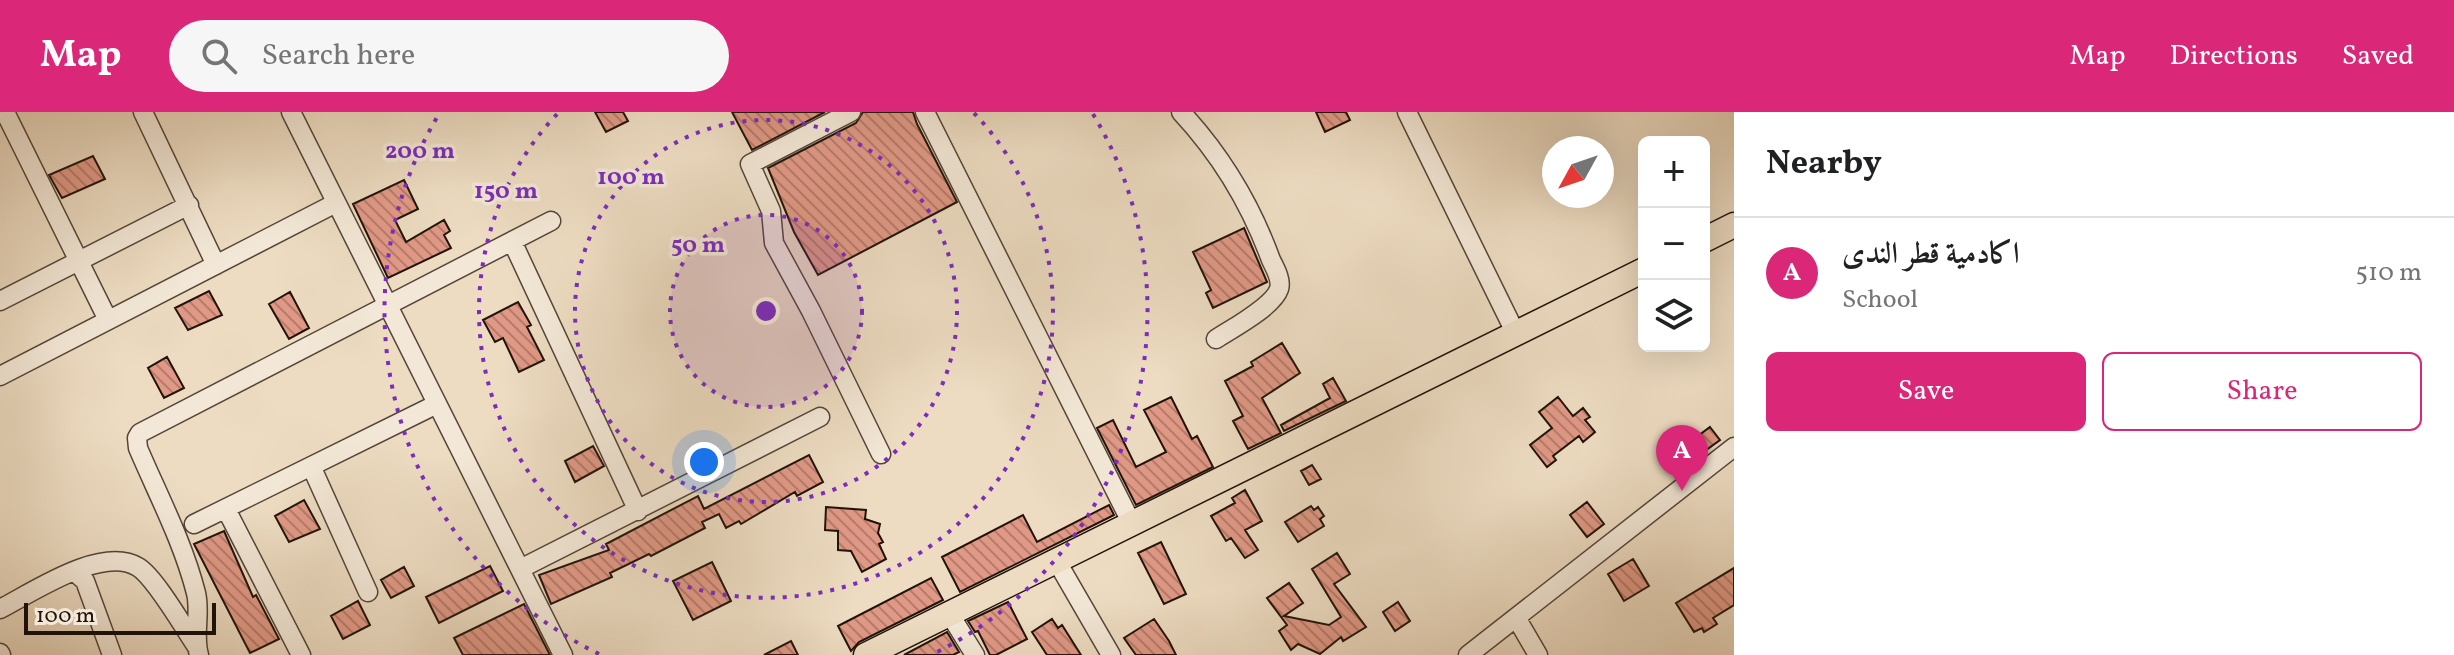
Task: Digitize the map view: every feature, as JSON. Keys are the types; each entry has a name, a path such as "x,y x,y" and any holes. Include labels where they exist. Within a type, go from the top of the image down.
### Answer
{"main road":[{"path":"1710,237 1734,225"},
{"path":"866,655 1638,273"}],"street":[{"path":"5,112 108,320"},
{"path":"143,112 216,265"},
{"path":"291,112 563,655"},
{"path":"851,112 750,164 771,211 774,243 881,454"},
{"path":"925,112 1131,522"},
{"path":"1181,112 1238,187 1262,235 1280,282 1274,298 1216,339"},
{"path":"1407,112 1515,332"},
{"path":"0,376 336,203"},
{"path":"0,301 189,205"},
{"path":"198,651 200,614 187,559 138,448 137,438 147,428 551,221"},
{"path":"512,241 638,511"},
{"path":"194,524 437,404"},
{"path":"520,569 820,417"},
{"path":"1468,655 1734,447"},
{"path":"312,468 368,592"},
{"path":"226,509 301,655"},
{"path":"0,609 100,561 121,560 140,568 198,651"},
{"path":"1056,560 1111,655"},
{"path":"75,572 85,581 112,655"},
{"path":"949,613 975,655"},
{"path":"1517,619 1538,655"}],"building":[{"path":"595,112 623,112 628,121 606,132"},
{"path":"732,112 825,112 752,150"},
{"path":"863,112 913,112 957,202 818,275 794,232 768,168 856,123"},
{"path":"1316,112 1346,112 1350,120 1325,132"},
{"path":"93,156 105,179 62,198 49,175"},
{"path":"404,180 418,209 395,220 406,242 444,220 450,231 444,235 451,248 388,278 353,204"},
{"path":"1244,228 1267,282 1213,308 1206,293 1211,290 1193,252"},
{"path":"209,291 222,315 188,330 175,308"},
{"path":"290,292 309,328 289,339 269,304"},
{"path":"518,302 531,325 527,327 544,360 519,372 503,338 495,342 483,320"},
{"path":"1282,343 1300,373 1262,398 1281,433 1248,449 1233,421 1243,416 1225,381 1253,366 1251,362"},
{"path":"167,357 184,388 164,398 148,368"},
{"path":"1333,378 1346,401 1284,431 1281,425 1330,398 1323,384"},
{"path":"1171,397 1192,439 1197,436 1213,467 1136,505 1097,428 1113,420 1136,467 1166,452 1144,410"},
{"path":"1558,397 1573,416 1583,408 1590,417 1585,420 1595,432 1583,442 1579,436 1553,456 1556,460 1547,467 1530,445 1552,428 1539,412"},
{"path":"1710,427 1720,440 1691,461 1682,448"},
{"path":"593,446 604,466 575,482 565,461"},
{"path":"809,455 823,482 797,496 795,492 741,524 739,521 726,528 719,514 702,522 705,528 610,573 612,577 551,604 539,575 609,550 606,544 698,496 704,509"},
{"path":"1312,465 1321,479 1309,485 1301,471"},
{"path":"1245,490 1262,521 1245,530 1258,550 1245,558 1231,538 1226,541 1211,516 1235,503 1232,498"},
{"path":"304,500 320,529 289,542 275,516"},
{"path":"1587,502 1604,524 1587,537 1570,515"},
{"path":"1109,505 1114,515 960,592 942,557 1023,515 1037,542"},
{"path":"1311,506 1314,510 1318,507 1324,516 1320,519 1324,526 1298,542 1285,522"},
{"path":"826,507 866,510 865,519 880,524 878,533 883,542 879,544 886,559 862,572 851,551 838,550 838,531 825,530"},
{"path":"224,531 253,597 256,595 279,639 250,653 194,544"},
{"path":"1161,542 1186,594 1164,604 1138,553"},
{"path":"1337,553 1350,574 1334,584 1366,627 1343,641 1341,637 1320,654 1298,644 1291,650 1279,631 1287,625 1267,598 1289,583 1303,603 1284,616 1329,625 1341,617 1312,569"},
{"path":"1633,559 1649,586 1624,601 1608,574"},
{"path":"712,562 731,601 693,620 673,581"},
{"path":"490,566 503,591 439,623 426,597"},
{"path":"404,567 414,586 391,598 381,580"},
{"path":"1734,568 1734,605 1713,618 1717,624 1704,632 1702,628 1694,632 1676,603"},
{"path":"931,578 943,600 859,642 851,651 838,626"},
{"path":"358,601 370,625 343,639 331,616"},
{"path":"1008,602 1027,639 990,655 978,631 975,632 968,621"},
{"path":"1398,602 1410,621 1395,631 1383,612"},
{"path":"524,604 550,655 463,655 454,638"},
{"path":"1052,619 1058,628 1062,625 1081,655 1047,655 1032,632"},
{"path":"1154,619 1176,655 1136,655 1124,638"},
{"path":"947,632 959,652 953,655 904,655"},
{"path":"791,641 798,655 764,655"}],"place":[{"name":"اكادمية قطر الندى","path":"1682,491"}]}
